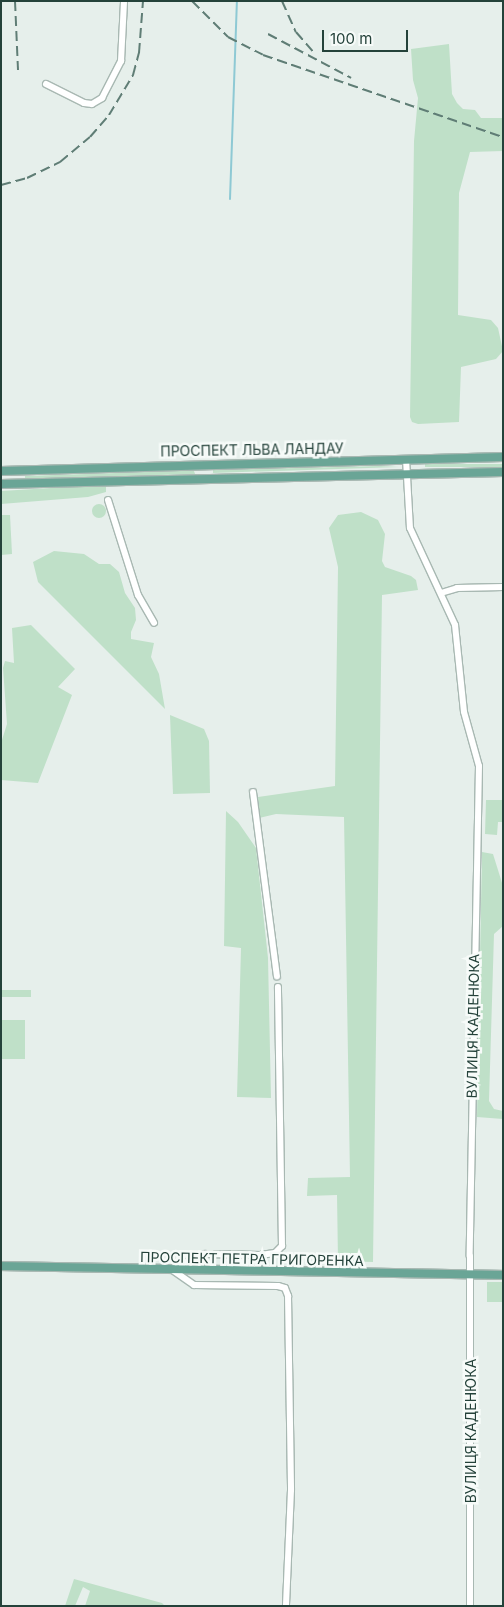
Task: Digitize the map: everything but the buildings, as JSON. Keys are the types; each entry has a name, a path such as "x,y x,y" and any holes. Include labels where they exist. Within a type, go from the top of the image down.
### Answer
{"main road":[{"name":"ПРОСПЕКТ ЛЬВА ЛАНДАУ","path":"1,471 204,464 503,458"},
{"path":"204,464 204,478"},
{"name":"ПРОСПЕКТ ЛЬВА ЛАНДАУ","path":"1,484 503,472"},
{"name":"ПРОСПЕКТ ПЕТРА ГРИГОРЕНКА","path":"1,1266 503,1275"}],"street":[{"path":"46,84 84,103 92,104 102,98 121,61 124,1"},
{"name":"ВУЛИЦЯ КАДЕНЮКА","path":"406,459 410,528 442,593 456,630 464,712 479,766 470,1275 470,1606"},
{"path":"108,500 138,595 154,623"},
{"path":"442,593 457,588 503,587"},
{"path":"253,792 278,976"},
{"path":"278,987 282,1246 275,1253 260,1255 205,1254 194,1256 171,1269 194,1285 278,1286 285,1288 288,1296 291,1490 286,1606"},
{"path":"194,1256 190,1270 190,1278 194,1285"}],"green space":[{"path":"449,44 452,94 457,103 463,109 475,110 481,118 503,118 503,151 470,152 459,193 458,315 491,320 498,328 503,351 496,359 461,367 459,422 418,424 412,422 410,417 414,141 418,98 413,80 411,49"},
{"path":"425,464 503,464 503,467 425,467"},
{"path":"399,467 213,473 213,470"},
{"path":"194,471 195,474 25,479 25,476"},
{"path":"106,486 106,492 88,497 1,504 1,491"},
{"path":"96,504 102,504 106,511 102,518 96,518 92,514 92,508"},
{"path":"361,512 378,520 385,534 382,561 385,567 411,576 416,580 418,590 382,595 373,1262 338,1261 337,1195 307,1196 308,1178 350,1177 344,817 276,814 259,818 258,797 335,786 338,567 329,528 338,515"},
{"path":"1,515 10,515 12,554 1,555"},
{"path":"54,551 84,554 99,564 110,564 119,572 125,593 135,608 136,620 131,632 131,639 154,643 151,657 159,674 165,709 38,582 33,562"},
{"path":"31,625 75,669 58,687 72,695 38,783 1,780 1,743 7,724 3,668 5,661 14,663 12,628"},
{"path":"170,715 204,729 209,741 210,793 173,794"},
{"path":"486,800 503,800 503,822 498,822 497,835 485,834"},
{"path":"226,811 238,822 256,848 268,958 271,1098 237,1097 241,948 224,946"},
{"path":"482,852 493,854 503,886 503,926 494,934 489,1101 494,1109 503,1111 503,1119 477,1117"},
{"path":"1,990 31,990 31,997 1,997"},
{"path":"1,1020 25,1020 25,1059 1,1059"},
{"path":"487,1282 503,1282 503,1302 487,1302"},
{"path":"74,1579 162,1603 165,1606 85,1606 90,1591 83,1587 75,1606 65,1606"}],"waterway":[{"path":"230,199 237,1"}],"railway":[{"path":"15,1 18,70"},
{"path":"1,185 27,178 60,162 90,137 109,115 133,75 139,53 143,1"},
{"path":"192,1 228,37 263,55 503,137"},
{"path":"282,1 296,32 315,54"},
{"path":"268,34 351,78"}]}
